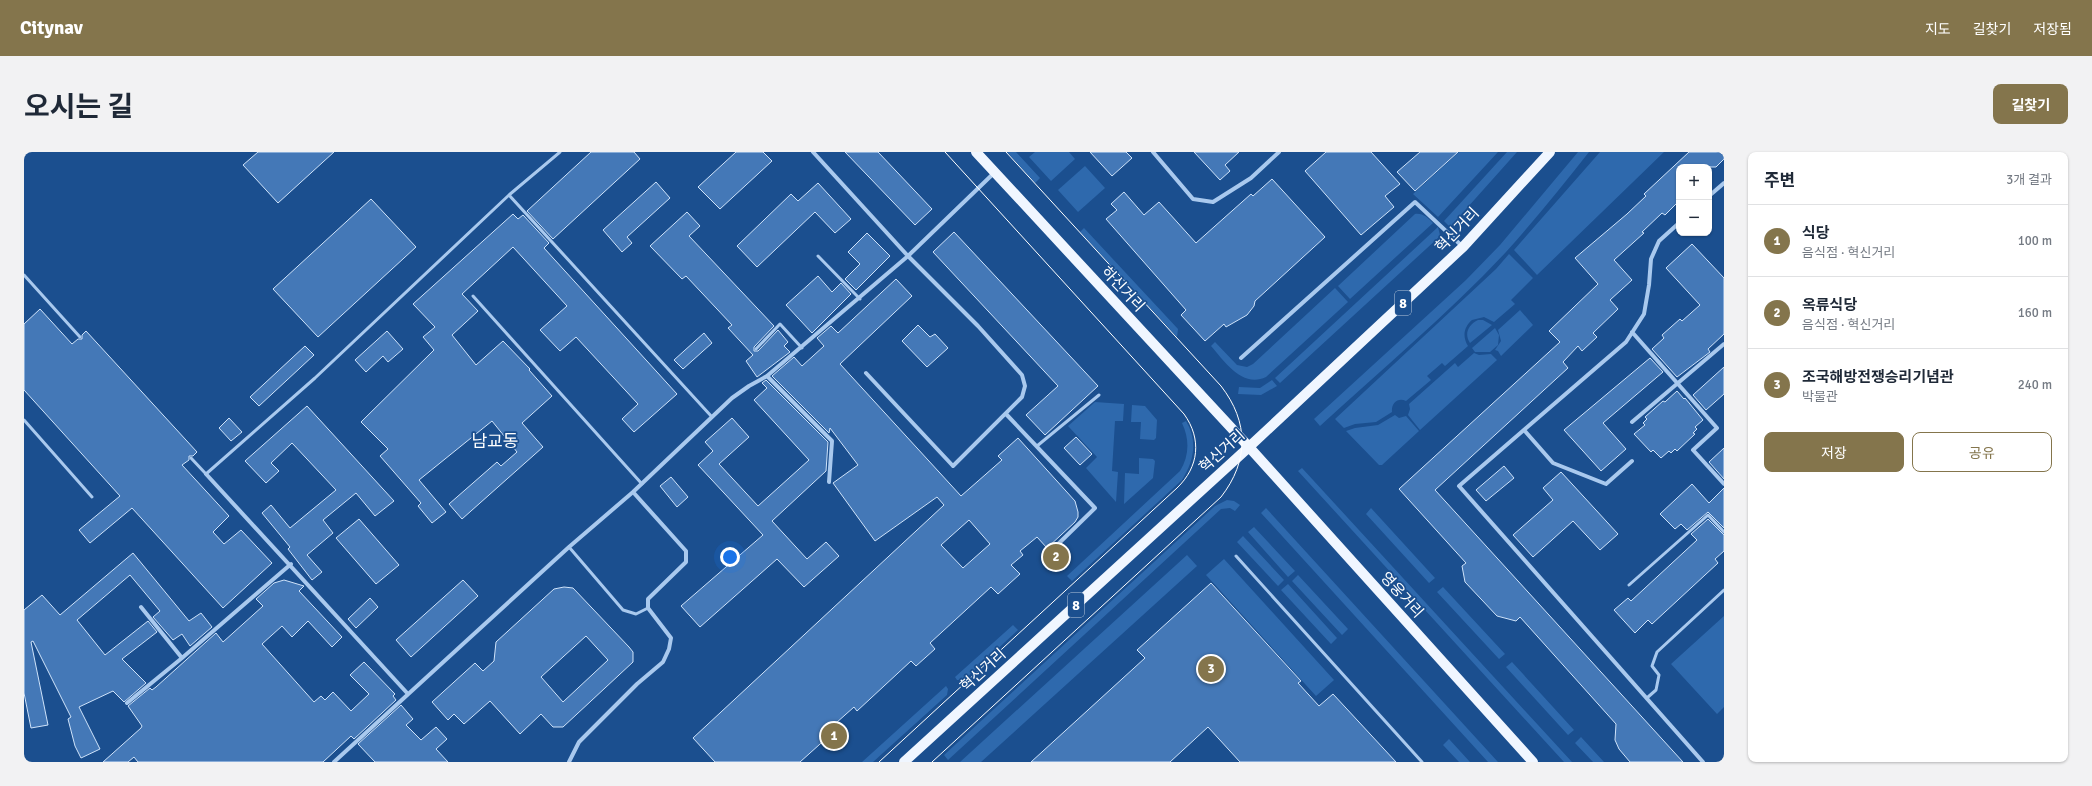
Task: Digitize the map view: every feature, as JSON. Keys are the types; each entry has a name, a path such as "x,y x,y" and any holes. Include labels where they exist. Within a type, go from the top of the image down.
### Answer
{"main road":[{"name":"하신거리","path":"976,152 1248,447"},
{"name":"혁신거리","path":"904,762 1463,248 1550,152"},
{"name":"영웅거리","path":"1248,447 1533,762"}],"street":[{"path":"813,152 908,256 978,326 1022,375 1025,386 1022,397 953,466 866,373"},
{"path":"1153,152 1193,199 1213,202 1251,178 1279,152"},
{"path":"334,762 569,547 642,484 732,398 749,386 768,376 802,348 908,256 995,172"},
{"path":"1712,193 1724,183"},
{"path":"1241,358 1415,202 1463,248"},
{"path":"1676,226 1659,241 1651,259 1649,285 1644,314 1626,342 1459,486 1648,697 1703,762"},
{"path":"1632,332 1717,428 1693,450 1724,484"},
{"path":"1632,422 1724,344"},
{"path":"768,376 832,441 829,482"},
{"path":"1006,414 1095,508 1052,550"},
{"path":"1524,430 1553,464 1606,484 1632,460"},
{"path":"206,474 291,564 408,694"},
{"path":"569,762 579,742 637,684 664,662 669,649 671,638 648,608 648,599 686,562 686,551 633,492"},
{"path":"127,703 182,658 291,564"},
{"path":"141,607 182,658"}],"lane":[{"path":"191,458 206,474 315,378 510,195 560,152"},
{"path":"510,195 712,417"},
{"path":"818,256 860,298"},
{"path":"24,275 80,337"},
{"path":"473,296 642,484"},
{"path":"756,349 780,324 802,348"},
{"path":"1036,446 1099,396"},
{"path":"24,420 92,497"},
{"path":"1629,585 1708,515 1724,532"},
{"path":"569,547 624,610 636,614 648,608"},
{"path":"1236,556 1422,762"},
{"path":"1648,697 1656,690 1659,675 1652,666 1657,652 1724,590"}],"shaded area":[{"path":"1007,152 1016,152 1040,178 1035,183"},
{"path":"1035,152 1069,152 1075,159 1051,181 1029,157"},
{"path":"1459,152 1498,152 1438,217 1413,194"},
{"path":"1507,152 1517,152 1450,227 1444,221"},
{"path":"1578,152 1589,152 1506,252 1438,319 1320,426 1314,419 1466,280 1500,245"},
{"path":"1600,152 1664,152 1537,275 1514,250"},
{"path":"1085,166 1105,188 1078,212 1058,190"},
{"path":"1415,214 1423,215 1433,223 1350,299 1338,286"},
{"path":"1438,227 1440,235 1438,238 1280,383 1275,378"},
{"path":"1084,228 1178,329 1177,337 1080,232"},
{"path":"1509,254 1533,278 1511,300 1515,304 1494,322 1484,317 1472,320 1467,326 1465,332 1465,339 1468,346 1445,366 1442,363 1427,376 1431,380 1406,401 1398,400 1393,406 1392,412 1376,422 1355,424 1344,428 1335,419 1496,269"},
{"path":"1335,288 1348,302 1266,377 1249,379 1242,376 1228,366 1211,346 1215,342 1237,365 1247,367 1253,364"},
{"path":"1520,310 1533,325 1501,356 1498,351 1495,350 1501,341 1498,330"},
{"path":"1478,320 1483,320 1492,325 1470,343 1467,336 1469,327"},
{"path":"1495,328 1499,335 1498,345 1490,352 1475,352 1472,348"},
{"path":"1474,353 1479,355 1491,354 1497,360 1420,430 1408,415 1410,409 1409,404 1455,363 1458,367"},
{"path":"1272,380 1277,386 1261,395 1238,394 1239,387 1260,388"},
{"path":"1095,402 1124,404 1123,421 1115,421 1112,471 1118,472 1116,502 1086,468 1097,457 1068,426"},
{"path":"1132,405 1145,406 1157,420 1156,438 1154,440 1140,439 1141,422 1131,422"},
{"path":"1395,415 1399,418 1406,416 1419,431 1382,465 1379,465 1346,431 1355,428 1378,425"},
{"path":"1186,421 1192,436 1193,451 1189,466 1182,480 1072,581 1067,576 1180,471 1187,454 1185,429 1182,423"},
{"path":"1139,458 1153,459 1155,461 1153,478 1124,504 1125,473 1139,474"},
{"path":"1302,468 1572,762 1564,762 1298,471"},
{"path":"1227,500 1234,501 1240,505 1235,511 1230,508 1221,509 948,760 944,755 1215,506"},
{"path":"1266,508 1498,762 1488,762 1261,513"},
{"path":"1371,508 1435,578 1429,583 1366,514"},
{"path":"1254,527 1295,571 1288,577 1248,532"},
{"path":"1243,536 1284,580 1278,586 1237,542"},
{"path":"1187,555 1197,566 981,762 960,762"},
{"path":"1224,559 1334,680 1316,696 1206,575"},
{"path":"1298,575 1348,629 1342,635 1292,581"},
{"path":"1288,584 1337,638 1331,644 1281,590"},
{"path":"1443,587 1505,654 1499,659 1437,592"},
{"path":"1724,616 1724,707 1717,714 1671,664"},
{"path":"1013,625 1018,630 964,680 957,680 955,677"},
{"path":"1512,662 1574,730 1568,735 1506,667"},
{"path":"946,686 948,689 947,695 873,762 862,762"},
{"path":"1581,737 1604,762 1593,762 1575,743"},
{"path":"1449,739 1470,762 1459,762 1443,745"}],"building":[{"path":"258,152 334,152 278,203 243,165"},
{"path":"591,152 634,152 640,159 553,239 527,211"},
{"path":"736,152 763,152 772,161 720,209 698,187"},
{"path":"845,152 878,152 932,209 915,225"},
{"path":"1090,152 1126,152 1132,158 1112,176"},
{"path":"1194,152 1239,152 1225,165 1230,171 1220,180"},
{"path":"1326,152 1371,152 1400,184 1385,196 1394,207 1361,235 1305,171"},
{"path":"1420,152 1458,152 1415,191 1397,172"},
{"path":"1689,152 1724,152 1724,159 1716,167 1712,167 1712,164 1676,164"},
{"path":"1676,164 1676,204 1665,215 1662,213 1642,232 1644,233 1614,260 1632,280 1610,300 1618,309 1593,333 1597,337 1582,351 1578,346 1563,362 1568,368 1435,490 1683,762 1630,762 1619,749 1615,740 1616,724 1520,617 1516,621 1497,616 1465,582 1462,566 1466,563 1399,489 1560,342 1549,331 1598,284 1575,258 1627,214 1646,196 1644,194"},
{"path":"1272,179 1325,237 1255,301 1254,306 1247,315 1226,327 1224,324 1205,341 1181,315 1186,310 1106,219 1117,210 1111,204 1124,192 1144,215 1159,202 1196,243 1251,194 1253,196"},
{"path":"656,182 670,198 627,237 632,243 622,252 603,230"},
{"path":"818,183 851,219 835,233 815,212 757,267 737,246 791,194 798,201"},
{"path":"371,199 416,247 318,337 273,289"},
{"path":"687,212 700,226 689,236 774,326 754,347 754,351 758,351 778,330 788,342 784,346 790,352 757,377 746,361 753,355 728,328 732,325 686,276 682,279 650,246"},
{"path":"513,214 518,219 523,215 549,243 544,248 677,394 634,432 622,419 638,404 576,337 560,351 540,330 567,306 513,247 462,294 478,311 452,335 476,365 503,341 530,369 529,370 552,396 522,423 543,447 462,519 449,504 497,462 501,466 517,452 492,421 419,480 446,512 432,523 418,506 421,503 380,456 388,449 361,422 434,350 423,337 435,327 413,304"},
{"path":"954,232 1098,386 1045,435 1026,415 1058,386 933,252"},
{"path":"867,233 890,256 856,290 845,279 860,264 848,252"},
{"path":"1692,244 1724,278 1724,334 1708,349 1710,352 1677,377 1652,349 1664,338 1662,335 1680,319 1682,321 1700,305 1666,268"},
{"path":"818,276 832,292 841,283 851,294 812,333 786,305"},
{"path":"896,279 912,296 840,364 961,496 1002,460 998,456 1018,438 1075,501 1078,517 1075,522 1047,548 1037,537 1020,551 1023,555 1011,565 1020,574 998,594 991,587 930,643 935,649 916,666 911,661 857,711 854,707 836,723 839,727 800,762 715,762 693,738 944,505 937,497 875,541 833,483 858,465 830,428 829,433 772,376 794,357 802,366 824,346 817,338 831,326 838,333","holes":["969,520 990,544 963,568 941,545"]},
{"path":"40,309 72,344 78,339 82,339 82,335 86,331 197,452 193,456 189,456 189,460 182,465 229,516 213,532 224,544 241,530 272,563 223,608 132,508 90,543 79,530 120,496 24,390 24,324"},
{"path":"918,325 930,337 935,334 948,348 927,367 902,341"},
{"path":"387,331 403,349 388,362 383,356 366,372 355,360"},
{"path":"704,333 712,343 683,369 674,360"},
{"path":"305,346 314,355 259,406 250,397"},
{"path":"1650,358 1663,372 1603,423 1626,449 1601,471 1564,430"},
{"path":"1724,367 1724,394 1706,410 1693,395"},
{"path":"766,380 828,442 826,471 772,521 807,559 826,542 839,556 804,587 777,559 700,627 681,606 763,535 698,465 713,451 705,442 732,418 749,437 719,464 758,506 809,460 754,400 767,388 762,383"},
{"path":"1677,391 1684,399 1685,398 1703,420 1695,427 1697,429 1693,433 1695,434 1677,451 1675,449 1671,453 1669,451 1661,458 1653,450 1651,452 1634,434 1645,425 1643,423 1647,419 1645,417"},
{"path":"307,406 394,501 375,516 356,493 323,520 333,533 307,555 322,572 312,580 288,549 290,547 262,513 271,505 290,528 336,490 292,443 271,463 279,471 266,483 245,461"},
{"path":"229,418 242,432 231,441 219,428"},
{"path":"1076,437 1092,454 1080,465 1064,448"},
{"path":"1724,448 1724,479 1709,462"},
{"path":"1504,466 1514,478 1486,501 1476,490"},
{"path":"1561,472 1618,534 1600,550 1573,521 1533,557 1513,535 1553,500 1543,488"},
{"path":"671,477 688,497 677,507 660,486"},
{"path":"1692,484 1709,503 1724,488 1724,528 1708,512 1687,530 1681,524 1675,529 1660,514"},
{"path":"359,519 399,565 376,584 336,538"},
{"path":"1708,519 1724,535 1724,551 1715,559 1718,563 1652,624 1648,620 1635,633 1614,610 1628,598 1631,601 1697,540 1691,534"},
{"path":"133,553 189,621 201,613 212,627 190,646 182,634 173,640 153,617 160,611 130,575 77,620 105,655 148,621 157,632 122,659 146,683 124,702 113,691 79,707 100,749 81,758 75,746 68,719 71,717 33,641 31,642 48,725 31,728 24,693 24,610 42,595 60,615"},
{"path":"284,580 304,586 299,591 342,637 332,647 308,621 292,637 282,626 262,644 314,702 321,696 325,700 333,692 351,711 369,694 350,675 364,662 395,694 393,696 396,700 354,739 351,736 323,762 138,762 134,757 128,762 103,762 142,726 128,706 150,688 152,690 156,687 216,633 223,642 263,606 256,599 274,583"},
{"path":"463,580 478,596 411,657 396,640"},
{"path":"1211,583 1301,681 1298,683 1319,706 1333,694 1396,762 1240,762 1208,727 1170,762 1031,762 1145,658 1137,650"},
{"path":"564,587 573,588 629,647 633,652 633,662 563,727 553,727 541,714 520,734 490,701 464,724 454,714 448,720 432,702 475,663 483,671 494,661 496,642 554,589","holes":["586,636 608,660 563,702 541,677"]},
{"path":"370,598 378,607 356,628 348,619"},
{"path":"401,705 413,719 406,725 421,740 436,727 447,739 436,749 448,762 375,762 358,744"}],"tram line":[{"path":"879,762 1177,488 1190,471 1196,452 1194,433 1184,414 945,152"},
{"path":"932,762 1221,497 1237,470 1241,456 1241,427 1237,413 1221,386 1006,152"}],"place":[{"name":"옥류식당","path":"1056,557"},
{"name":"조국해방전쟁승리기념관","path":"1211,669"},
{"name":"식당","path":"834,736"}],"district":[{"name":"남교동","path":"495,441"}]}
